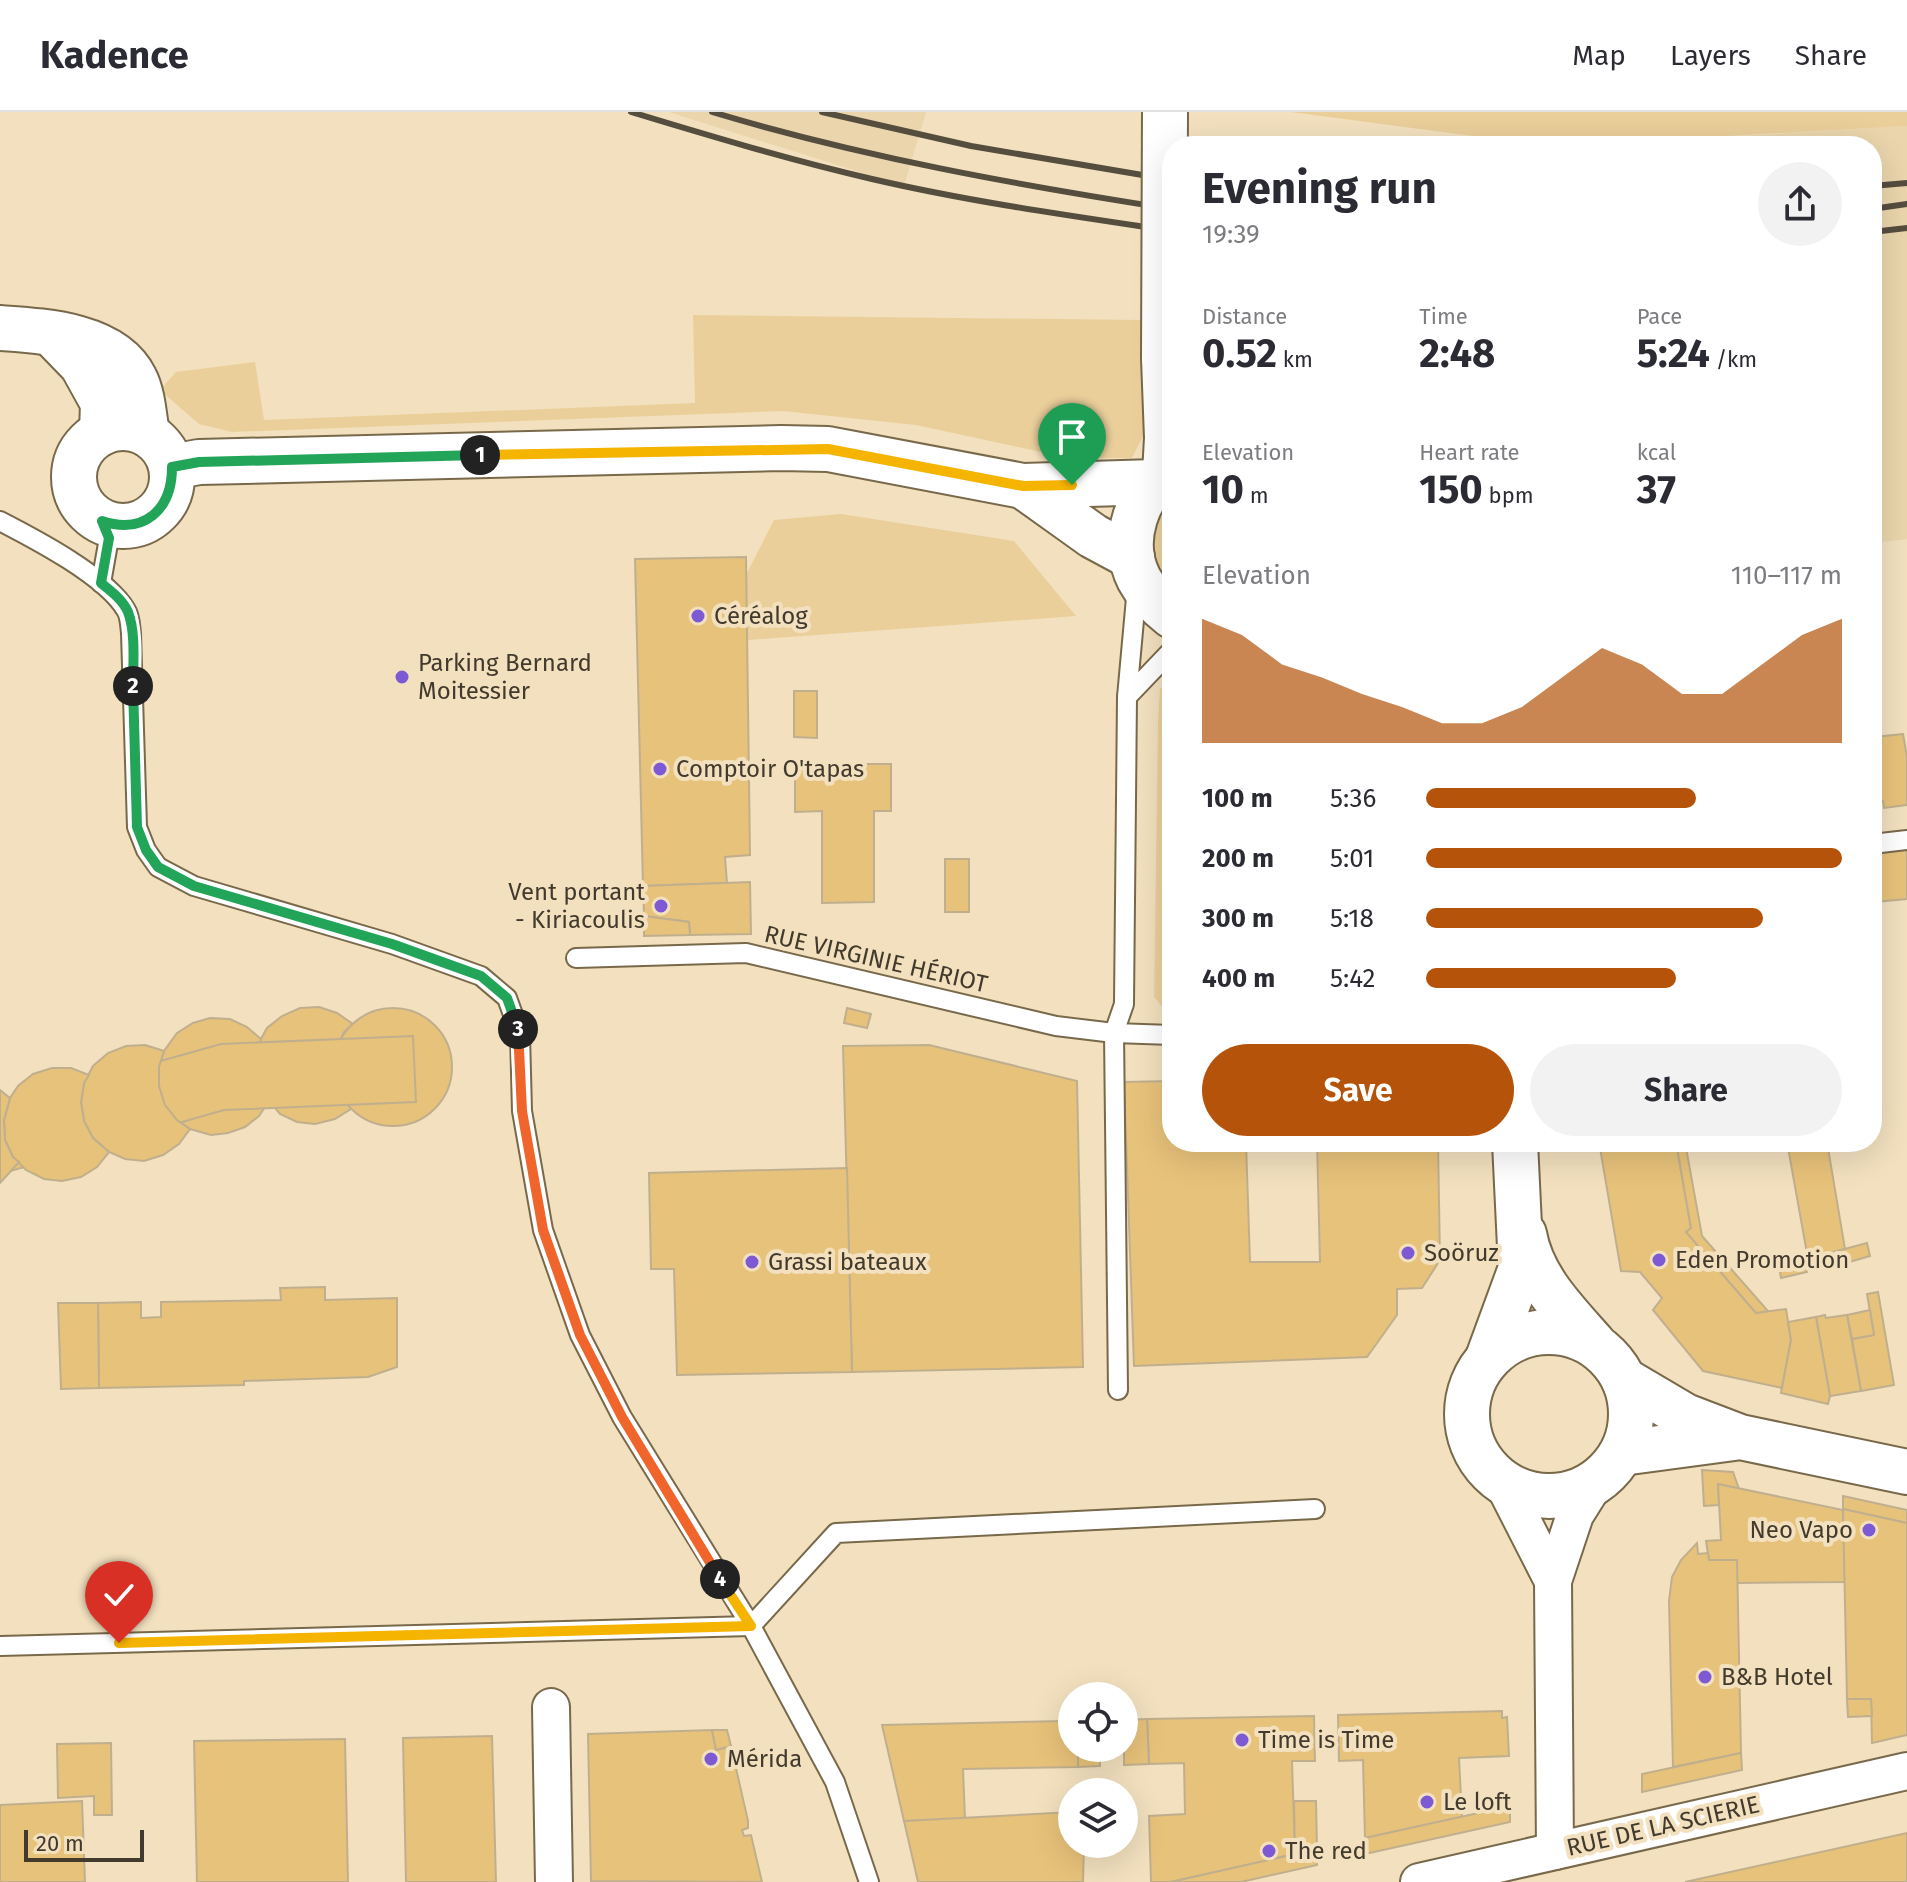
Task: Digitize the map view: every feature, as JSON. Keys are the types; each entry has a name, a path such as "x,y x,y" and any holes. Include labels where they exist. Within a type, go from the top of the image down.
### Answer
{"street":[{"path":"1165,112 1165,136"},
{"path":"0,328 83,338 103,348 136,379 159,451 172,484 166,500 156,513 128,526 102,521 90,513 81,502 75,473 79,457 88,443 102,433 117,428 132,428 159,451 199,462 828,449 1023,486 1162,475"},
{"path":"52,334 82,365 103,403 102,433"},
{"path":"1162,477 1139,504 1132,530 1135,567 1151,599 1162,608"},
{"path":"1023,486 1135,567"},
{"path":"1516,1152 1521,1268 1488,1358 1475,1378 1467,1400 1467,1424 1473,1447 1486,1467 1503,1483 1521,1492 1559,1496 1578,1491 1608,1468 1740,1437"},
{"path":"1519,1200 1526,1246 1545,1288 1611,1360 1624,1380 1631,1404 1630,1430 1575,1515 1553,1581 1555,1851"},
{"path":"1488,1358 1511,1341 1538,1332 1567,1333 1594,1344"},
{"path":"1624,1380 1685,1416 1740,1437 1907,1472"},
{"path":"1503,1483 1553,1581"},
{"path":"551,1707 554,1882"},
{"name":"RUE DE LA SCIERIE","path":"1419,1882 1907,1771"}],"lane":[{"path":"0,521 34,538 101,583 116,595 128,613 137,827 146,850 158,867 194,886 392,944 481,976 507,998 520,1034 522,1111 543,1230 580,1335 622,1417 751,1626 835,1782 869,1882"},
{"path":"101,583 109,538 102,521"},
{"path":"1118,1390 1114,1033 1124,1004 1127,697 1135,567"},
{"path":"1127,697 1162,660"},
{"path":"1882,843 1907,840"},
{"name":"RUE VIRGINIE HÉRIOT","path":"576,958 746,953 1056,1026 1162,1035"},
{"path":"0,1646 751,1626 836,1533 1315,1509"}],"shaded area":[{"path":"669,112 926,112 904,186"},
{"path":"1291,112 1907,112 1907,126 1728,136 1473,136"},
{"path":"1907,126 1907,539 1882,542 1882,136 1742,136"},
{"path":"693,315 1141,320 1146,355 1145,432 1132,458 1069,458 916,425 783,411 232,432 199,424 160,390 176,372 255,362 264,420 695,403"},
{"path":"1162,509 1162,580 1158,578 1149,558 1157,514"},
{"path":"841,514 1014,541 1076,616 747,640 746,575 774,520"},
{"path":"1162,687 1162,1006 1154,997"}],"building":[{"path":"746,557 750,855 725,857 727,883 643,886 635,559"},
{"path":"794,691 817,691 817,738 794,737"},
{"path":"1903,734 1907,757 1907,805 1884,808 1882,736"},
{"path":"795,764 891,764 891,811 874,811 874,902 822,903 822,811 795,812"},
{"path":"1907,850 1907,899 1882,901 1882,853"},
{"path":"945,859 969,859 969,912 945,912"},
{"path":"750,882 751,934 690,935 689,922 644,916 643,886"},
{"path":"644,916 689,922 690,935 644,936"},
{"path":"319,1007 337,1013 353,1024 344,1032 335,1050 333,1070 337,1090 351,1109 335,1119 315,1124 297,1122 280,1114 269,1101 256,1083 254,1063 267,1028 282,1016 300,1008"},
{"path":"393,1008 416,1012 435,1025 448,1044 452,1067 448,1090 435,1109 416,1122 393,1126 370,1122 351,1109 338,1090 334,1067 338,1044 351,1025 370,1012"},
{"path":"847,1008 871,1014 867,1028 844,1023"},
{"path":"210,1018 230,1019 247,1027 261,1039 254,1063 256,1083 269,1101 259,1116 245,1127 211,1135 190,1129 177,1120 165,1105 159,1086 159,1067 164,1051 177,1033 193,1023"},
{"path":"413,1036 416,1102 224,1110 0,1174 0,1106 221,1044"},
{"path":"145,1045 164,1051 159,1067 159,1086 165,1105 177,1120 190,1129 179,1144 163,1155 144,1161 125,1159 109,1152 93,1138 84,1121 81,1102 84,1083 93,1066 108,1053 126,1046"},
{"path":"929,1045 1077,1081 1083,1367 852,1372 843,1046"},
{"path":"52,1068 71,1068 89,1075 84,1083 81,1102 84,1121 93,1138 109,1152 97,1167 81,1177 62,1181 44,1179 26,1170 13,1157 5,1140 4,1120 10,1098 18,1086 33,1074"},
{"path":"1162,1081 1162,1152 1246,1152 1250,1262 1320,1262 1317,1152 1438,1152 1440,1260 1422,1288 1397,1289 1397,1315 1367,1357 1134,1366 1124,1082"},
{"path":"0,1090 10,1098 4,1120 5,1140 19,1162 0,1183"},
{"path":"1601,1152 1678,1152 1691,1228 1686,1232 1756,1313 1786,1309 1791,1340 1782,1388 1703,1371 1653,1310 1662,1298 1640,1272 1621,1271"},
{"path":"1678,1152 1687,1152 1702,1236 1768,1311 1756,1313 1686,1232 1691,1228"},
{"path":"1789,1152 1829,1152 1845,1249 1808,1259"},
{"path":"847,1168 852,1372 677,1375 674,1269 651,1269 649,1173"},
{"path":"1867,1243 1870,1256 1839,1265 1837,1251"},
{"path":"1837,1251 1839,1265 1825,1268 1822,1255"},
{"path":"1805,1260 1807,1272 1781,1278 1779,1266"},
{"path":"325,1287 325,1300 397,1298 397,1367 368,1377 244,1381 244,1385 99,1388 98,1303 141,1302 141,1318 161,1317 161,1302 281,1300 280,1288"},
{"path":"1878,1292 1894,1385 1861,1391 1852,1339 1874,1335 1867,1294"},
{"path":"58,1303 98,1303 99,1388 61,1389"},
{"path":"1870,1310 1874,1335 1852,1339 1847,1315"},
{"path":"1825,1315 1826,1318 1847,1315 1861,1391 1830,1396 1816,1317"},
{"path":"1816,1317 1830,1396 1828,1404 1781,1393 1791,1340 1788,1322"},
{"path":"1702,1470 1733,1472 1739,1489 1718,1484 1719,1505 1704,1506"},
{"path":"1718,1484 1843,1510 1845,1582 1737,1583 1737,1560 1709,1560 1706,1541 1721,1540"},
{"path":"1843,1496 1907,1510 1907,1523 1843,1509"},
{"path":"1843,1509 1907,1523 1907,1735 1872,1743 1871,1699 1847,1699"},
{"name":"B&B Hotel","path":"1697,1543 1698,1554 1708,1553 1709,1560 1737,1560 1741,1753 1673,1767 1669,1601 1672,1577 1681,1560"},
{"path":"1847,1699 1871,1699 1872,1716 1848,1717"},
{"path":"1502,1711 1502,1718 1507,1717 1509,1756 1459,1758 1462,1817 1365,1838 1363,1760 1339,1761 1338,1715"},
{"path":"1314,1716 1315,1761 1292,1761 1295,1854 1171,1882 1151,1882 1149,1816 1185,1814 1184,1763 1149,1764 1147,1719"},
{"path":"1138,1719 1147,1719 1149,1764 1124,1765 1124,1762 1138,1762"},
{"path":"1058,1721 1058,1762 1078,1762 1078,1767 963,1769 965,1820 904,1821 882,1725"},
{"path":"712,1730 716,1750 731,1746 748,1821 748,1828 742,1830 744,1836 751,1835 762,1882 591,1881 588,1734"},
{"path":"712,1730 727,1730 731,1746 716,1750"},
{"path":"492,1736 496,1882 406,1882 403,1738"},
{"path":"345,1739 348,1882 197,1882 194,1741"},
{"path":"111,1743 112,1815 94,1815 94,1796 58,1798 57,1744"},
{"path":"1741,1753 1742,1770 1642,1792 1642,1774"},
{"path":"1078,1762 1100,1762 1100,1766 1078,1767"},
{"path":"82,1801 85,1882 0,1882 0,1805"},
{"path":"1294,1801 1316,1801 1317,1849 1295,1854"},
{"path":"1510,1806 1510,1822 1365,1854 1365,1838"},
{"path":"1058,1813 1058,1858 1084,1858 1083,1882 918,1882 904,1821"},
{"path":"1907,1833 1907,1882 1685,1882"},
{"path":"1317,1849 1317,1865 1241,1882 1171,1882"}],"railway":[{"path":"631,112 841,172 1022,208 1162,229"},
{"path":"712,112 825,143 940,168 1162,207"},
{"path":"822,112 971,146 1162,178"},
{"path":"1882,185 1907,183"},
{"path":"1882,208 1907,204"},
{"path":"1882,231 1907,228"}],"place":[{"name":"Céréalog","path":"698,616"},
{"name":"Parking Bernard Moitessier","path":"402,677"},
{"name":"Comptoir O'tapas","path":"660,769"},
{"name":"Vent portant - Kiriacoulis","path":"661,906"},
{"name":"Soöruz","path":"1408,1253"},
{"name":"Eden Promotion","path":"1659,1260"},
{"name":"Grassi bateaux","path":"752,1262"},
{"name":"Neo Vapo","path":"1869,1530"},
{"name":"B&B Hotel","path":"1705,1677"},
{"name":"Time is Time","path":"1242,1740"},
{"name":"Mérida","path":"711,1759"},
{"name":"Le loft","path":"1427,1802"},
{"name":"The red","path":"1269,1851"}],"route":[{"path":"119,1643 751,1626 622,1417 580,1335 543,1230 522,1111 520,1034 507,998 481,976 392,944 194,886 158,867 146,850 137,827 131,633 128,613 116,595 101,583 109,538 102,521 128,526 156,513 166,500 172,484 172,467 199,462 828,449 1023,486 1072,485"}]}
